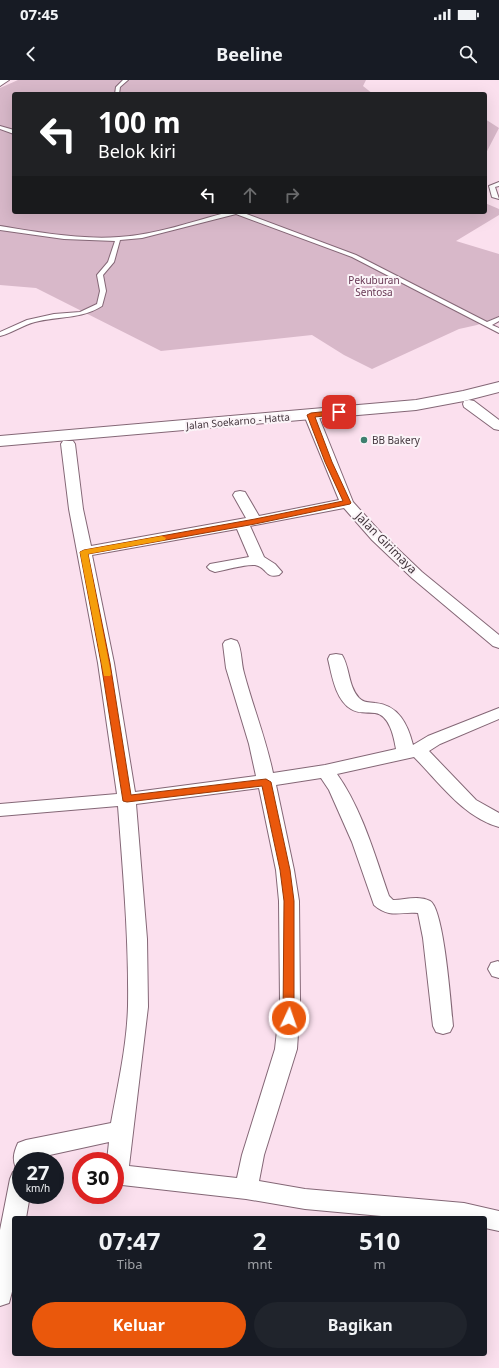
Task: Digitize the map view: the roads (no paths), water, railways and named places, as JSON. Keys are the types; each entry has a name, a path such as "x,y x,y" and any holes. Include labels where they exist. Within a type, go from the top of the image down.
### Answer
{"highway":[{"name":"Jalan Soekarno - Hatta","path":"0,450 312,419 416,405 464,396 499,387"},
{"name":"Jalan Soekarno - Hatta","path":"0,441 312,419 410,414 469,404 499,397"}],"street":[{"path":"0,82 5,80"},
{"path":"469,404 499,426"},
{"name":"Jalan Girimaya","path":"312,419 347,503 377,537 417,575 499,643"},
{"path":"68,444 76,509 106,663 127,799 138,938 138,1008 133,1055 121,1130 117,1169 119,1174 246,1189 305,1199 464,1213 477,1216"},
{"path":"240,495 249,523 258,560"},
{"path":"84,552 249,523 347,503"},
{"path":"215,567 258,560 270,567 274,572"},
{"path":"231,644 234,668 258,744 285,870 289,901 290,1003 286,1049 253,1155 246,1189"},
{"path":"336,659 350,698 359,706 377,709 388,713 412,752 470,804 499,821"},
{"path":"0,810 127,799 266,782 325,771 412,752 434,740 499,712"},
{"path":"325,771 337,788 361,842 381,900 386,905 392,907 401,908 419,905 424,906 427,909 433,938 443,1026"},
{"path":"26,1152 26,1150 121,1130"},
{"path":"14,1216 16,1204"},
{"path":"487,1218 499,1221"},
{"path":"0,1295 12,1229"}],"lane":[{"path":"117,92 118,87 126,80"},
{"path":"0,127 12,131"},
{"path":"499,184 492,186 494,196 499,197"},
{"path":"0,228 64,237 118,239 142,236 228,214"},
{"path":"241,214 354,256 499,331"},
{"path":"0,334 4,334 21,324 49,316 78,315 93,311 100,305 103,292 100,275 111,262 118,239"},
{"path":"487,325 499,319"}],"place":[{"name":"BB Bakery","path":"364,440"}],"park label":[{"name":"Pekuburan Sentosa","path":"374,286"}]}
